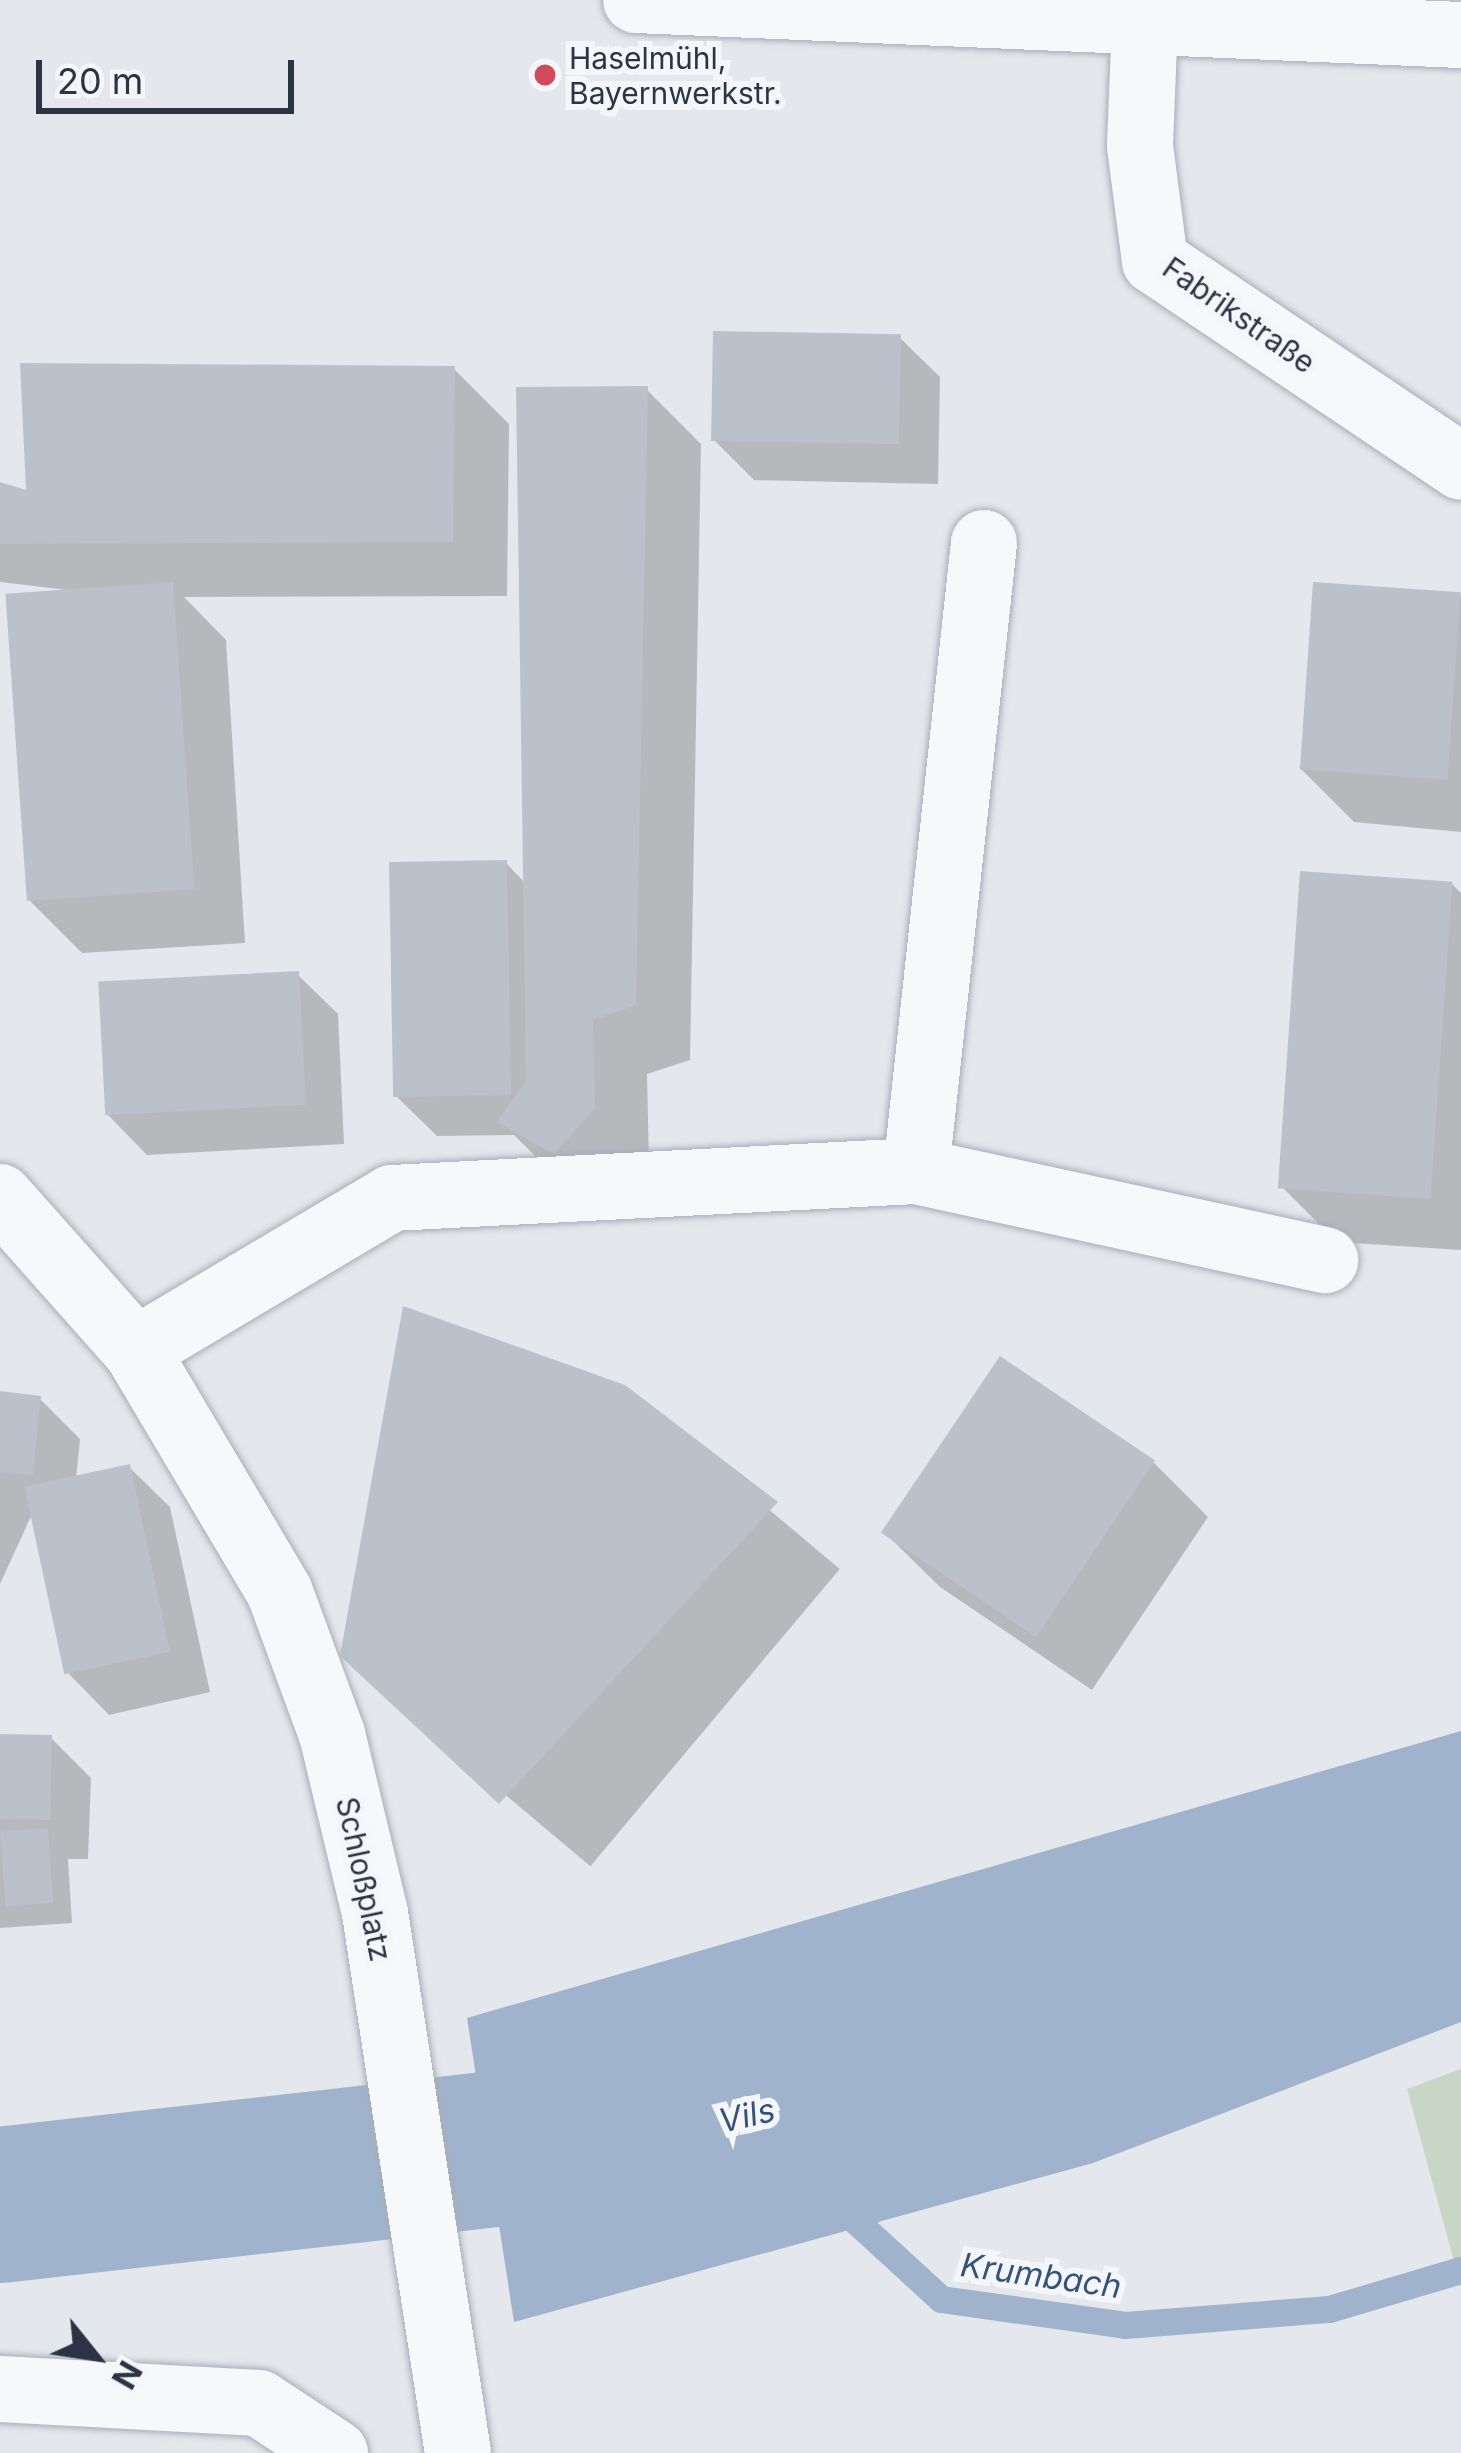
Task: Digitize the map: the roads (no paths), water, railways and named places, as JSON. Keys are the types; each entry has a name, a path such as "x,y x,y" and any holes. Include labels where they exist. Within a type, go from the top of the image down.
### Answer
{"street":[{"path":"635,0 1461,35"},
{"name":"Fabrikstraße","path":"1145,20 1140,146 1155,261 1461,467"},
{"path":"916,1171 984,543"},
{"path":"136,1350 392,1198 916,1171 1325,1260"},
{"name":"Schloßplatz","path":"0,1197 136,1350 280,1593 332,1734 375,1913 456,2440"},
{"path":"0,2389 259,2403 335,2453"}],"water":[{"path":"1461,1731 1461,2022 1093,2163 514,2322 467,2018"}],"waterway":[{"name":"Vils","path":"0,2205 699,2126"},
{"name":"Krumbach","path":"834,2201 941,2299 1125,2325 1329,2309 1461,2270"}],"place":[{"name":"Haselmühl, Bayernwerkstr.","path":"545,75"}]}
